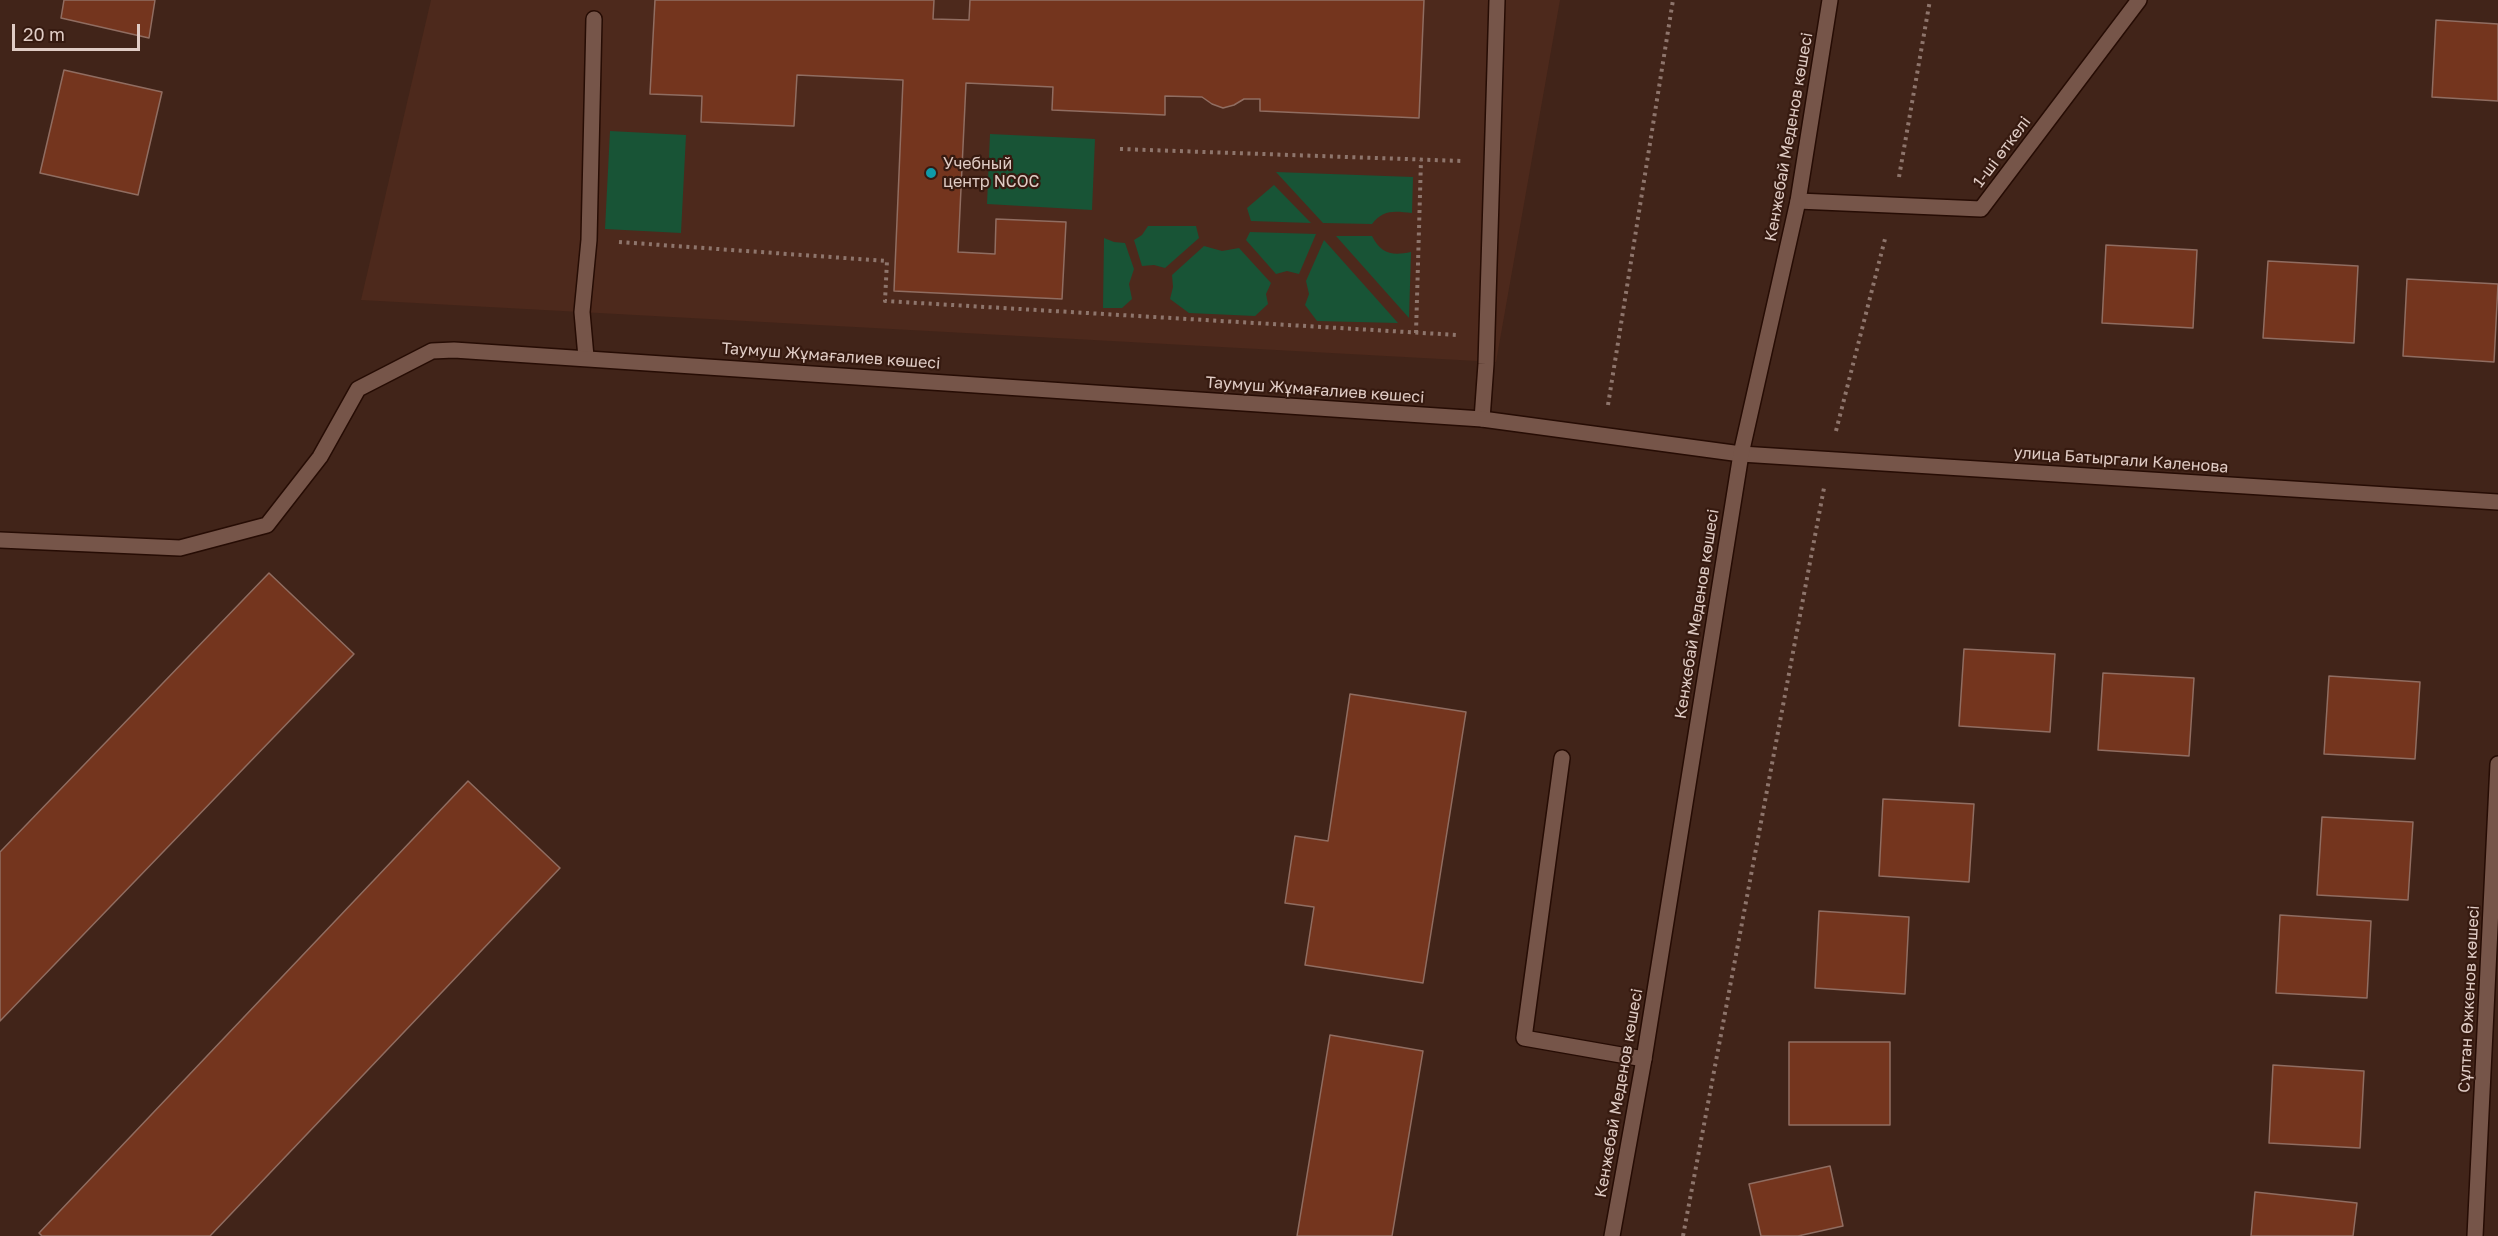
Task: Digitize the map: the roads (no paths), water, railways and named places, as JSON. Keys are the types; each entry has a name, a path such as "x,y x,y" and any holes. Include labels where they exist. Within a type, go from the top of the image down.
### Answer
{"street":[{"path":"1482,419 1497,0"},
{"name":"Кенжебай Меденов көшесі","path":"1612,1236 1644,1059 1741,454 1798,201 1830,0"},
{"name":"1-ші өткелі","path":"1798,201 1981,209 2139,0"},
{"path":"586,357 582,312 589,240 594,19"},
{"name":"Таумуш Жұмағалиев көшесі","path":"0,540 180,548 267,525 320,457 358,389 432,351 586,357 1482,419 1741,454"},
{"name":"улица Батыргали Каленова","path":"1741,454 2498,502"},
{"path":"1562,758 1524,1038 1644,1059"},
{"name":"Сұлтан Өжкенов көшесі","path":"2475,1236 2498,764"}],"place":[{"name":"Учебный центр NCOC","path":"931,173"}]}
